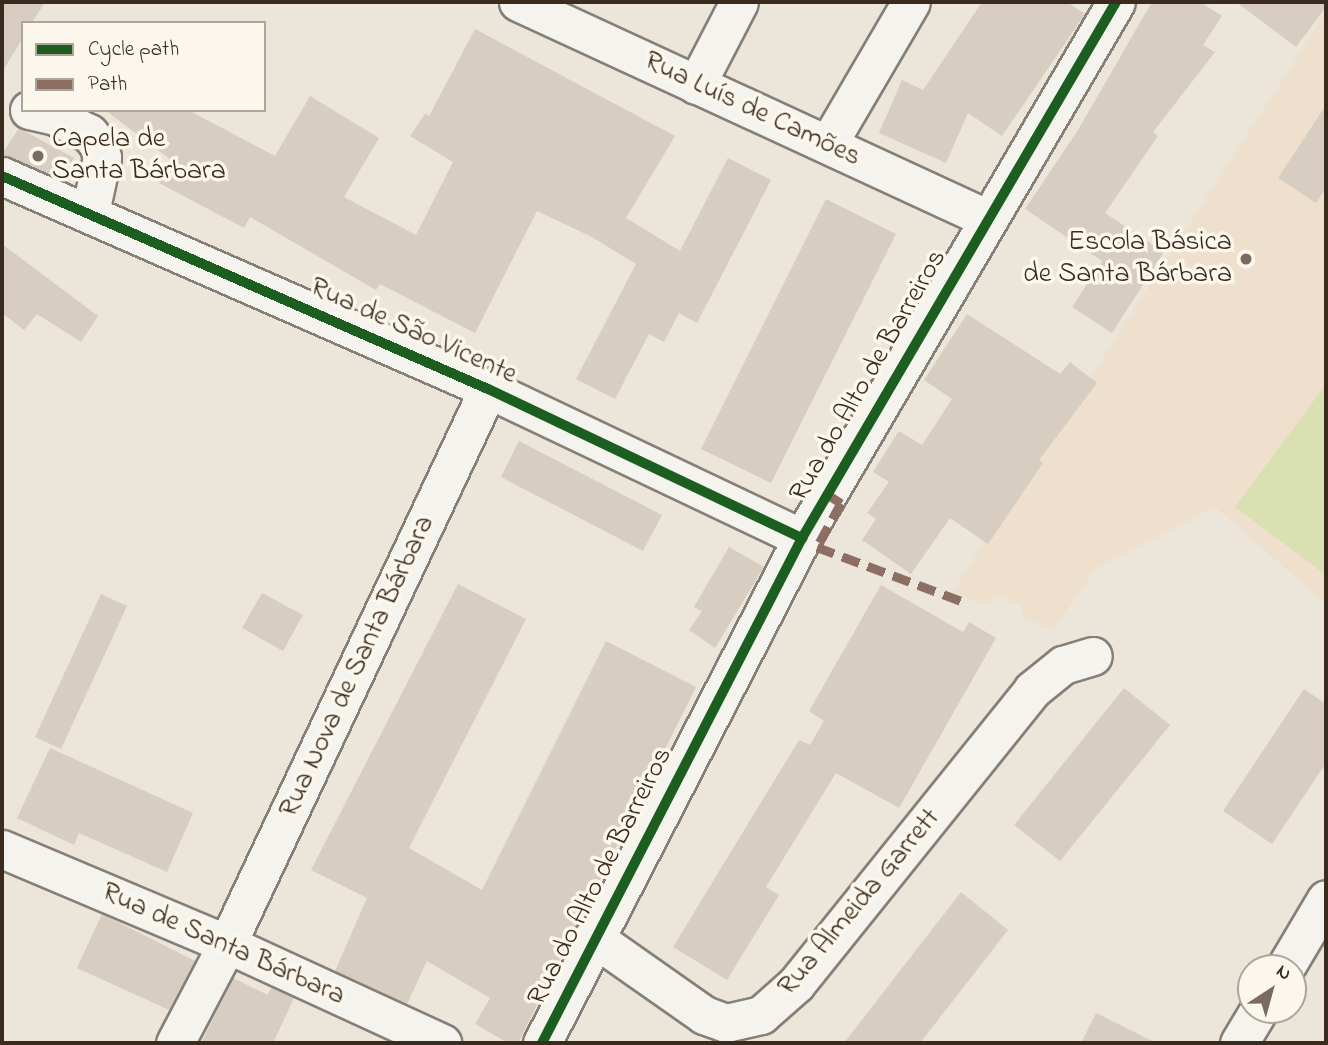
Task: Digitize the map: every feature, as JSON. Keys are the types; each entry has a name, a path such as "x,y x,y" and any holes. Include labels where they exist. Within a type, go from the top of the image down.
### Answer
{"street":[{"path":"696,85 739,2"},
{"path":"828,145 911,2"},
{"name":"Rua do Alto de Barreiros","path":"542,1043 593,937 802,538 986,218 1116,2"},
{"name":"Rua Luís de Camões","path":"539,6 696,85 986,218"},
{"path":"2,105 21,109"},
{"path":"38,112 55,116 89,133 98,144 102,157 90,212"},
{"name":"Rua de São Vicente","path":"5,186 90,212 488,389 802,538"},
{"name":"Rua Nova de Santa Bárbara","path":"175,1043 227,944 488,389"},
{"name":"Rua Almeida Garrett","path":"593,937 704,1016 726,1023 761,1015 796,984 1032,690 1063,665 1093,656"},
{"name":"Rua de Santa Bárbara","path":"2,849 227,944 442,1043"},
{"path":"1293,954 1326,899"},
{"path":"1239,1043 1251,1024"}],"shaded area":[{"name":"Escola Básica de Santa Bárbara","path":"1326,12 1326,604 1215,507 1096,569 1053,629 1024,618 1019,604 999,596 984,604 952,592"}],"green space":[{"path":"1326,384 1326,575 1235,507"}],"building":[{"path":"2,2 45,2 33,21 21,21 21,41 2,72"},
{"path":"982,2 1067,2 1085,14 1002,136 968,113 946,163 879,133 902,80 923,90"},
{"path":"1152,2 1200,2 1222,16 1203,45 1215,52 1153,132 1158,136 1105,213 1164,252 1112,333 1072,307 1102,261 1025,209 1078,130"},
{"path":"1236,2 1326,2 1326,7 1296,47"},
{"path":"475,29 675,136 626,218 680,251 728,158 771,180 697,323 679,313 664,342 649,334 615,399 576,379 636,264 592,237 537,211 475,333 380,284 376,290 250,217 244,228 159,183 171,160 108,112 192,112 275,156 310,96 379,138 344,197 416,235 453,162 410,136 425,114 429,116"},
{"path":"1326,105 1326,187 1316,203 1278,178"},
{"name":"Capela de Santa Bárbara","path":"19,128 74,158 61,179 2,154"},
{"path":"826,199 896,234 771,483 701,449"},
{"path":"2,244 98,316 81,342 37,314 24,330 2,313"},
{"path":"967,314 1060,374 1070,362 1097,383 1039,460 1043,463 988,544 950,518 911,574 862,540 876,519 867,513 889,482 873,472 899,431 922,445 952,399 924,380"},
{"path":"519,441 662,515 643,551 501,477"},
{"path":"729,547 764,567 715,648 689,630 702,611 694,607"},
{"path":"458,584 526,619 409,848 482,890 606,641 696,687 518,1043 508,1043 475,1024 490,998 427,961 407,1004 335,971 367,898 311,870"},
{"path":"881,585 963,632 969,622 996,638 899,808 836,773 766,887 779,895 727,980 673,947 799,740 810,745 824,721 809,711"},
{"path":"262,593 303,615 283,651 242,628"},
{"path":"101,594 127,606 61,749 35,737"},
{"path":"1124,688 1170,725 1060,861 1014,825"},
{"path":"1304,689 1326,704 1326,763 1272,844 1223,811"},
{"path":"50,748 193,813 167,872 79,833 74,845 17,818"},
{"path":"961,892 1008,930 920,1043 844,1043"},
{"path":"102,914 195,961 169,1010 77,968"},
{"path":"233,978 268,995 271,988 294,998 273,1043 201,1043"},
{"path":"1096,1013 1156,1043 1081,1043"}],"marked path":[{"path":"827,494 841,503 817,547 964,602"}],"cycle path":[{"path":"542,1043 802,538 1116,2"},
{"path":"2,176 488,389 802,538"}],"place":[{"name":"Capela de Santa Bárbara","path":"38,156"},
{"name":"Escola Básica de Santa Bárbara","path":"1246,259"}]}
